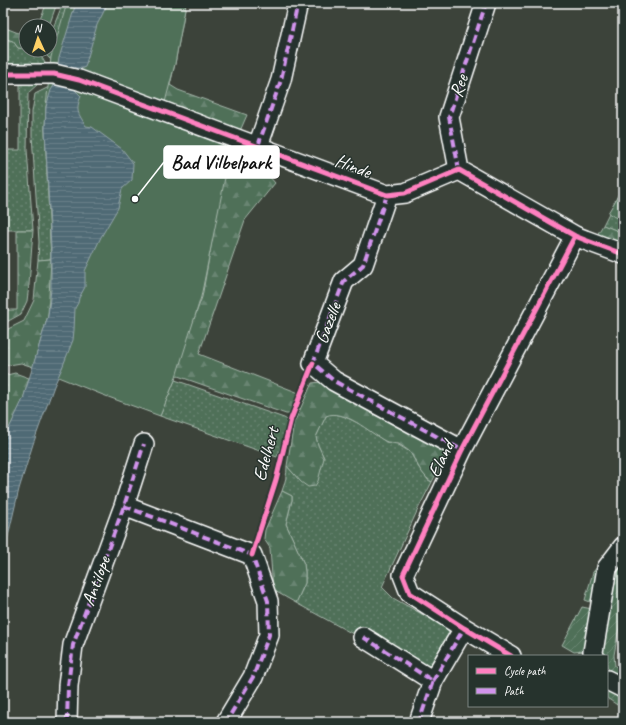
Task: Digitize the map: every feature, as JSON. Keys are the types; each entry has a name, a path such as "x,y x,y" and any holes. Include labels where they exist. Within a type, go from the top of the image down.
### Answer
{"street":[{"path":"258,146 281,80 298,3"},
{"name":"Ree","path":"459,170 449,117 486,3"},
{"name":"Hinde","path":"3,74 62,76 131,98 387,195 405,193 459,170"},
{"path":"459,170 574,236 623,254"},
{"name":"Gazelle","path":"387,195 364,265 344,281 313,363 334,381 462,450"},
{"name":"Eland","path":"509,655 464,628 410,592 403,575 462,450 574,236"},
{"name":"Antilope","path":"68,722 68,686 73,645 124,506 144,444"},
{"path":"124,506 252,555 268,601 269,635 253,677 226,722"},
{"path":"594,655 607,568 623,547"},
{"path":"420,722 433,681 464,628"},
{"path":"363,637 433,681"},
{"path":"608,680 623,688"}],"green space":[{"path":"47,3 57,3 52,18 40,18"},
{"path":"63,3 76,3 57,66 49,58 58,58 57,18"},
{"path":"67,3 186,3 175,64 163,110 233,138 201,297 175,380 160,416 33,367 48,316 51,259 45,129 51,58 58,58 58,33"},
{"path":"186,3 170,85 178,90 247,115 240,131 154,97"},
{"path":"3,27 18,33 18,48 13,41 3,38"},
{"path":"3,38 13,41 18,48 18,58 42,58 45,63 43,65 29,63 3,64"},
{"path":"20,80 40,81 28,93 27,150 33,230 3,230 3,150 20,150"},
{"path":"55,84 46,107 45,129 51,259 38,260 39,242 32,135 32,112 35,94"},
{"path":"226,162 269,176 275,183 245,220 199,354 299,393 291,414 286,414 175,375 175,371 202,297"},
{"path":"623,185 623,233 603,225"},
{"path":"623,188 623,222 608,213"},
{"path":"603,225 623,233 623,246 597,235"},
{"path":"17,230 33,230 27,301 21,314 3,324 3,310 17,310"},
{"path":"51,259 51,289 48,316 33,367 21,363 3,366 3,336 8,329 24,321 34,300 38,260"},
{"path":"15,373 29,378 23,400 3,441 3,376"},
{"path":"175,380 289,421 277,457 160,416"},
{"path":"321,382 448,450 432,482 424,475 411,453 405,448 397,443 385,441 349,418 333,414 326,416 316,437 324,458 318,481 315,486 308,487 301,482 287,466 294,423 312,383"},
{"path":"329,414 343,416 360,424 386,442 397,444 410,452 419,468 428,480 432,482 382,587 393,598 447,628 449,633 430,665 426,666 359,627 353,634 296,603 305,583 304,564 286,524 292,496 282,491 286,479 287,466 301,482 324,458 316,437 326,416"},
{"path":"282,491 292,496 286,524 304,564 305,572 305,583 296,603 273,590 270,548 264,539 265,530"},
{"path":"623,561 623,605 614,655 615,666 623,668 623,679 614,675 608,668 608,655 603,655 600,648 612,571"},
{"path":"599,565 593,603 585,600 593,572"},
{"path":"582,607 592,609 585,651 574,652 562,645"},
{"path":"608,686 623,696 623,709 608,699"}],"water":[{"path":"76,3 108,3 97,25 85,67 74,72 72,87 81,96 78,105 78,112 86,126 92,127 122,149 133,163 132,180 122,189 118,208 101,237 85,271 85,287 75,308 73,340 54,386 33,444 19,489 3,558 3,441 23,399 48,316 51,289 51,248 45,129 46,107 51,90 55,84 59,58"}],"marked path":[{"path":"258,146 281,80 298,3"},
{"path":"459,170 449,117 486,3"},
{"path":"387,195 363,265 344,281 313,363 334,381 462,450"},
{"path":"67,722 68,686 73,645 124,506 144,444"},
{"path":"124,506 252,555 268,601 269,635 253,677 226,722"},
{"path":"433,681 464,628"},
{"path":"363,637 433,681 419,722"}],"cycle path":[{"path":"3,74 54,74 79,80 387,195 405,193 459,170 575,236 623,254"},
{"path":"509,655 410,593 403,575 462,450 575,236"},
{"name":"Edelhert","path":"252,555 276,480 291,419 313,363"}],"place":[{"name":"Bad Vilbelpark","path":"135,199"}]}
